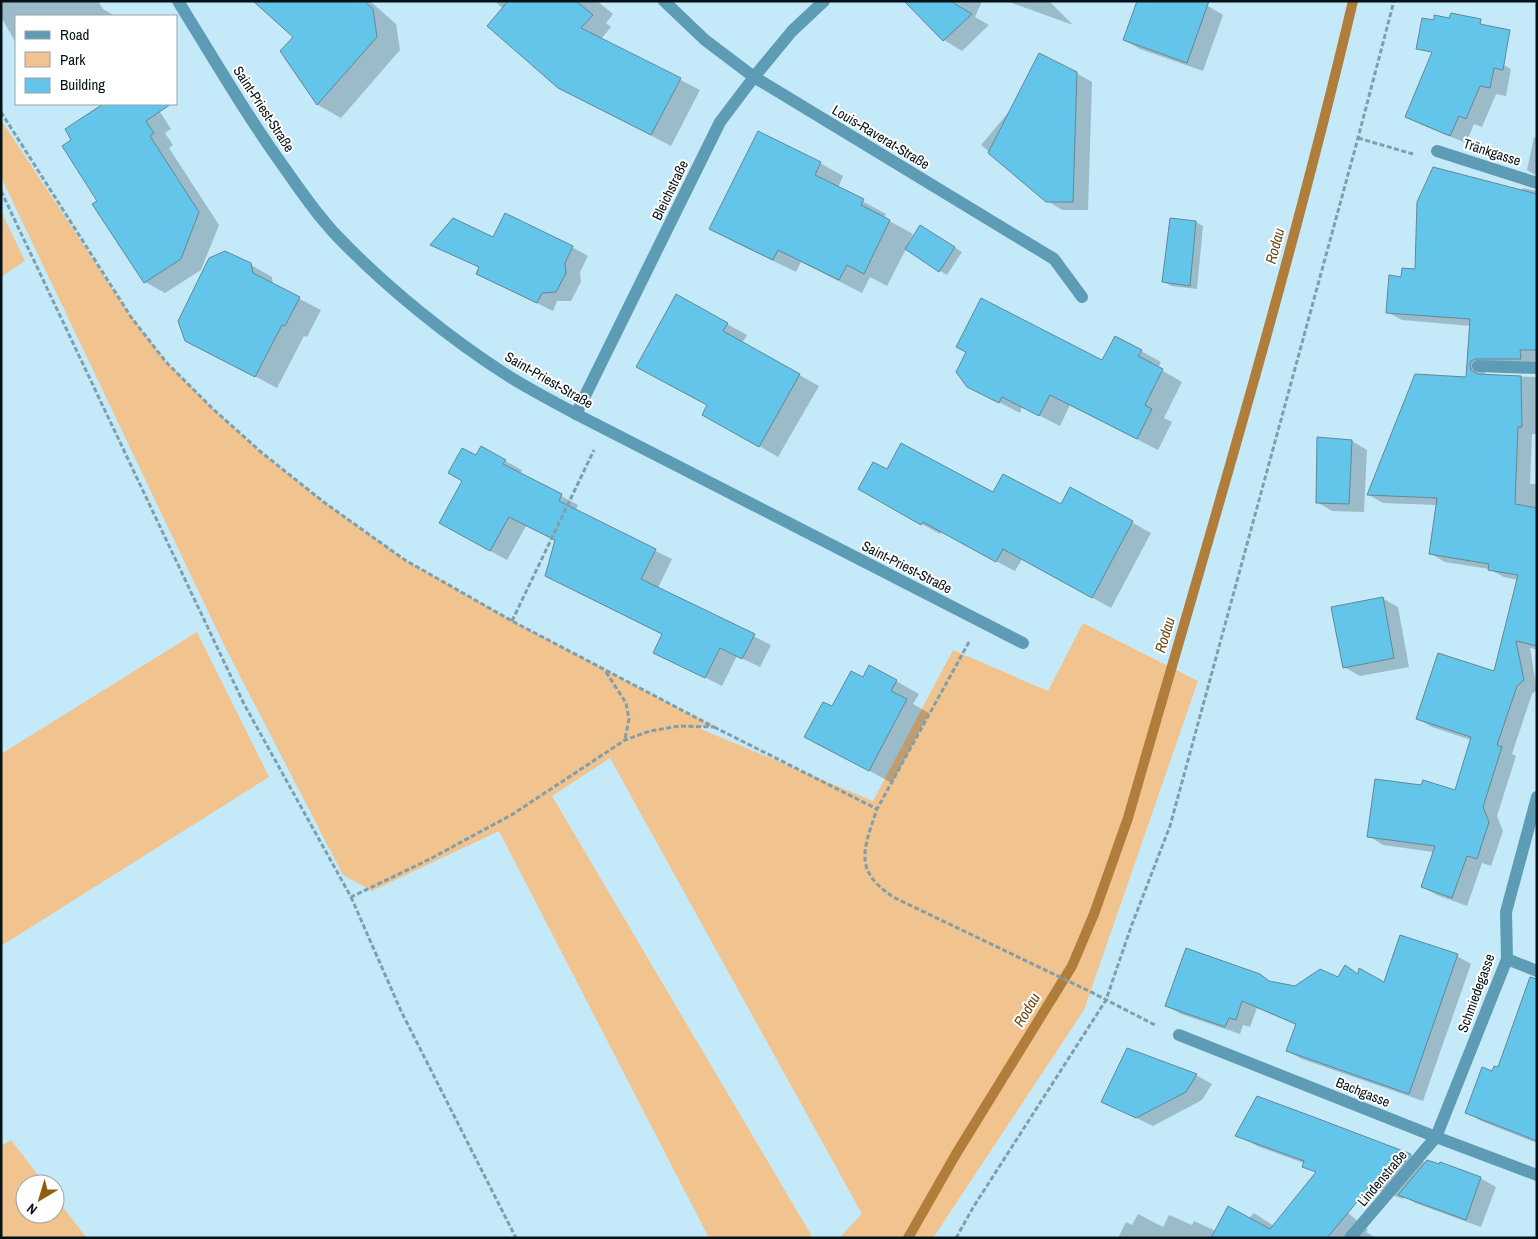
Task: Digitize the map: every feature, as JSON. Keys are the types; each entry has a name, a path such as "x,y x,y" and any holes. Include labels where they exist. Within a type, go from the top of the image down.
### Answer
{"street":[{"name":"Saint-Priest-Straße","path":"178,1 274,153 309,202 336,235 405,299 479,356 511,377 576,414 1023,642"},
{"name":"Louis-Raverat-Straße","path":"664,1 705,40 754,77 1054,259 1082,297"},
{"name":"Bleichstraße","path":"576,414 720,122 754,77 792,32 824,1"},
{"name":"Tränkgasse","path":"1437,151 1537,183"},
{"path":"1478,366 1537,368"},
{"name":"Schmiedegasse","path":"1436,1137 1507,959 1506,912 1537,797"},
{"path":"1507,959 1537,971"},
{"name":"Bachgasse","path":"1179,1036 1537,1175"},
{"name":"Lindenstraße","path":"1350,1238 1436,1137"}],"path":[{"path":"956,1238 990,1181 1106,1000 1131,927 1170,826 1394,1"},
{"path":"1,112 131,317 166,362 260,452 325,503 405,560 606,672 877,810"},
{"path":"1358,138 1414,154 1437,151"},
{"path":"1,191 244,704 351,897 401,1011 516,1238"},
{"path":"512,621 606,429"},
{"path":"981,621 877,810 869,833 865,854 866,867 870,877 881,889 895,898 1179,1036"},
{"path":"606,672 626,703 629,719 625,740"},
{"path":"351,897 430,859 513,814 625,740 650,731 679,726 714,727"}],"green space":[{"path":"1,120 131,317 166,362 260,452 325,503 405,560 512,621 714,727 696,727 873,801 953,650 1048,691 1083,623 1198,681 1084,1010 933,1238 839,1238 862,1214 610,758 552,796 813,1238 709,1238 499,831 372,891 343,875 226,649 1,177"},
{"path":"1,211 25,261 1,277"},
{"path":"197,632 269,777 1,946 1,754"},
{"path":"11,1140 37,1174 15,1174 15,1224 65,1224 65,1210 86,1237 1,1238 1,1146"}],"building":[{"path":"253,1 364,1 373,9 377,37 317,105 280,51 293,37"},
{"path":"508,1 576,1 593,15 581,28 681,78 651,135 558,88 487,26"},
{"path":"904,1 950,1 972,14 943,41"},
{"path":"1137,1 1209,1 1187,63 1123,40"},
{"path":"1451,13 1481,19 1480,24 1510,30 1503,70 1494,68 1490,88 1480,86 1466,119 1459,116 1450,136 1405,117 1432,52 1416,49 1422,18 1434,20 1434,15 1449,18"},
{"path":"1039,53 1077,72 1073,202 1046,202 988,153"},
{"path":"101,105 170,105 146,121 154,133 150,136 199,212 181,259 144,283 92,204 97,201 62,146 71,140 65,129"},
{"path":"758,131 821,162 815,175 864,199 861,205 890,220 864,274 847,265 839,280 778,250 773,260 709,229"},
{"path":"1433,167 1537,194 1537,350 1520,350 1521,359 1475,359 1471,361 1470,366 1471,370 1477,374 1521,376 1522,427 1518,427 1515,504 1537,508 1537,646 1516,641 1524,680 1517,686 1497,745 1502,747 1483,807 1489,822 1477,859 1467,856 1452,898 1421,887 1435,846 1367,837 1375,779 1421,785 1423,780 1455,790 1471,737 1416,719 1438,653 1494,671 1518,575 1488,570 1489,564 1429,554 1437,498 1367,495 1415,374 1466,377 1470,319 1386,313 1389,275 1401,277 1402,268 1415,269 1417,202"},
{"path":"505,213 573,246 565,263 566,273 556,292 542,293 537,303 476,274 479,267 430,245 453,218 493,237"},
{"path":"1170,218 1196,221 1190,286 1162,282"},
{"path":"920,225 955,247 939,272 905,249"},
{"path":"225,251 251,263 253,273 300,297 285,326 282,325 255,377 185,341 178,321 209,258"},
{"path":"676,294 728,323 723,331 800,374 759,447 702,415 707,405 636,367"},
{"path":"981,298 1102,360 1115,336 1142,350 1138,356 1163,369 1145,405 1152,409 1137,439 1050,395 1039,416 1002,397 999,403 967,387 956,372 966,352 956,347"},
{"path":"1317,437 1352,440 1349,504 1316,503"},
{"path":"901,443 993,492 1003,474 1061,504 1070,487 1133,521 1092,598 1003,549 996,562 923,522 921,525 858,489 873,462 887,469"},
{"path":"481,446 506,460 503,464 562,494 559,501 656,549 641,579 755,634 742,659 720,648 705,678 653,653 662,634 545,576 555,540 509,517 490,551 439,523 462,481 448,473 462,448 476,455"},
{"path":"1383,597 1394,658 1343,668 1331,607"},
{"path":"869,665 897,680 891,691 907,699 869,771 804,737 823,702 832,706 851,671 863,677"},
{"path":"1400,935 1458,954 1409,1094 1286,1051 1296,1024 1242,1001 1236,1020 1229,1018 1225,1027 1165,1006 1186,948 1260,974 1269,981 1295,986 1320,969 1338,977 1345,965 1358,974 1359,968 1384,982"},
{"path":"1530,977 1537,979 1537,1141 1465,1113 1482,1067 1492,1071 1494,1066 1498,1067"},
{"path":"1127,1048 1197,1074 1186,1092 1136,1118 1101,1102"},
{"path":"1257,1096 1411,1154 1381,1189 1371,1185 1327,1238 1211,1238 1228,1206 1270,1229 1316,1172 1302,1167 1304,1161 1235,1136"},
{"path":"1427,1160 1439,1164 1440,1162 1481,1177 1466,1220 1398,1195"}],"waterway":[{"name":"Rodau","path":"908,1238 956,1154 1072,966 1094,914 1128,818 1274,309 1353,1"}]}
